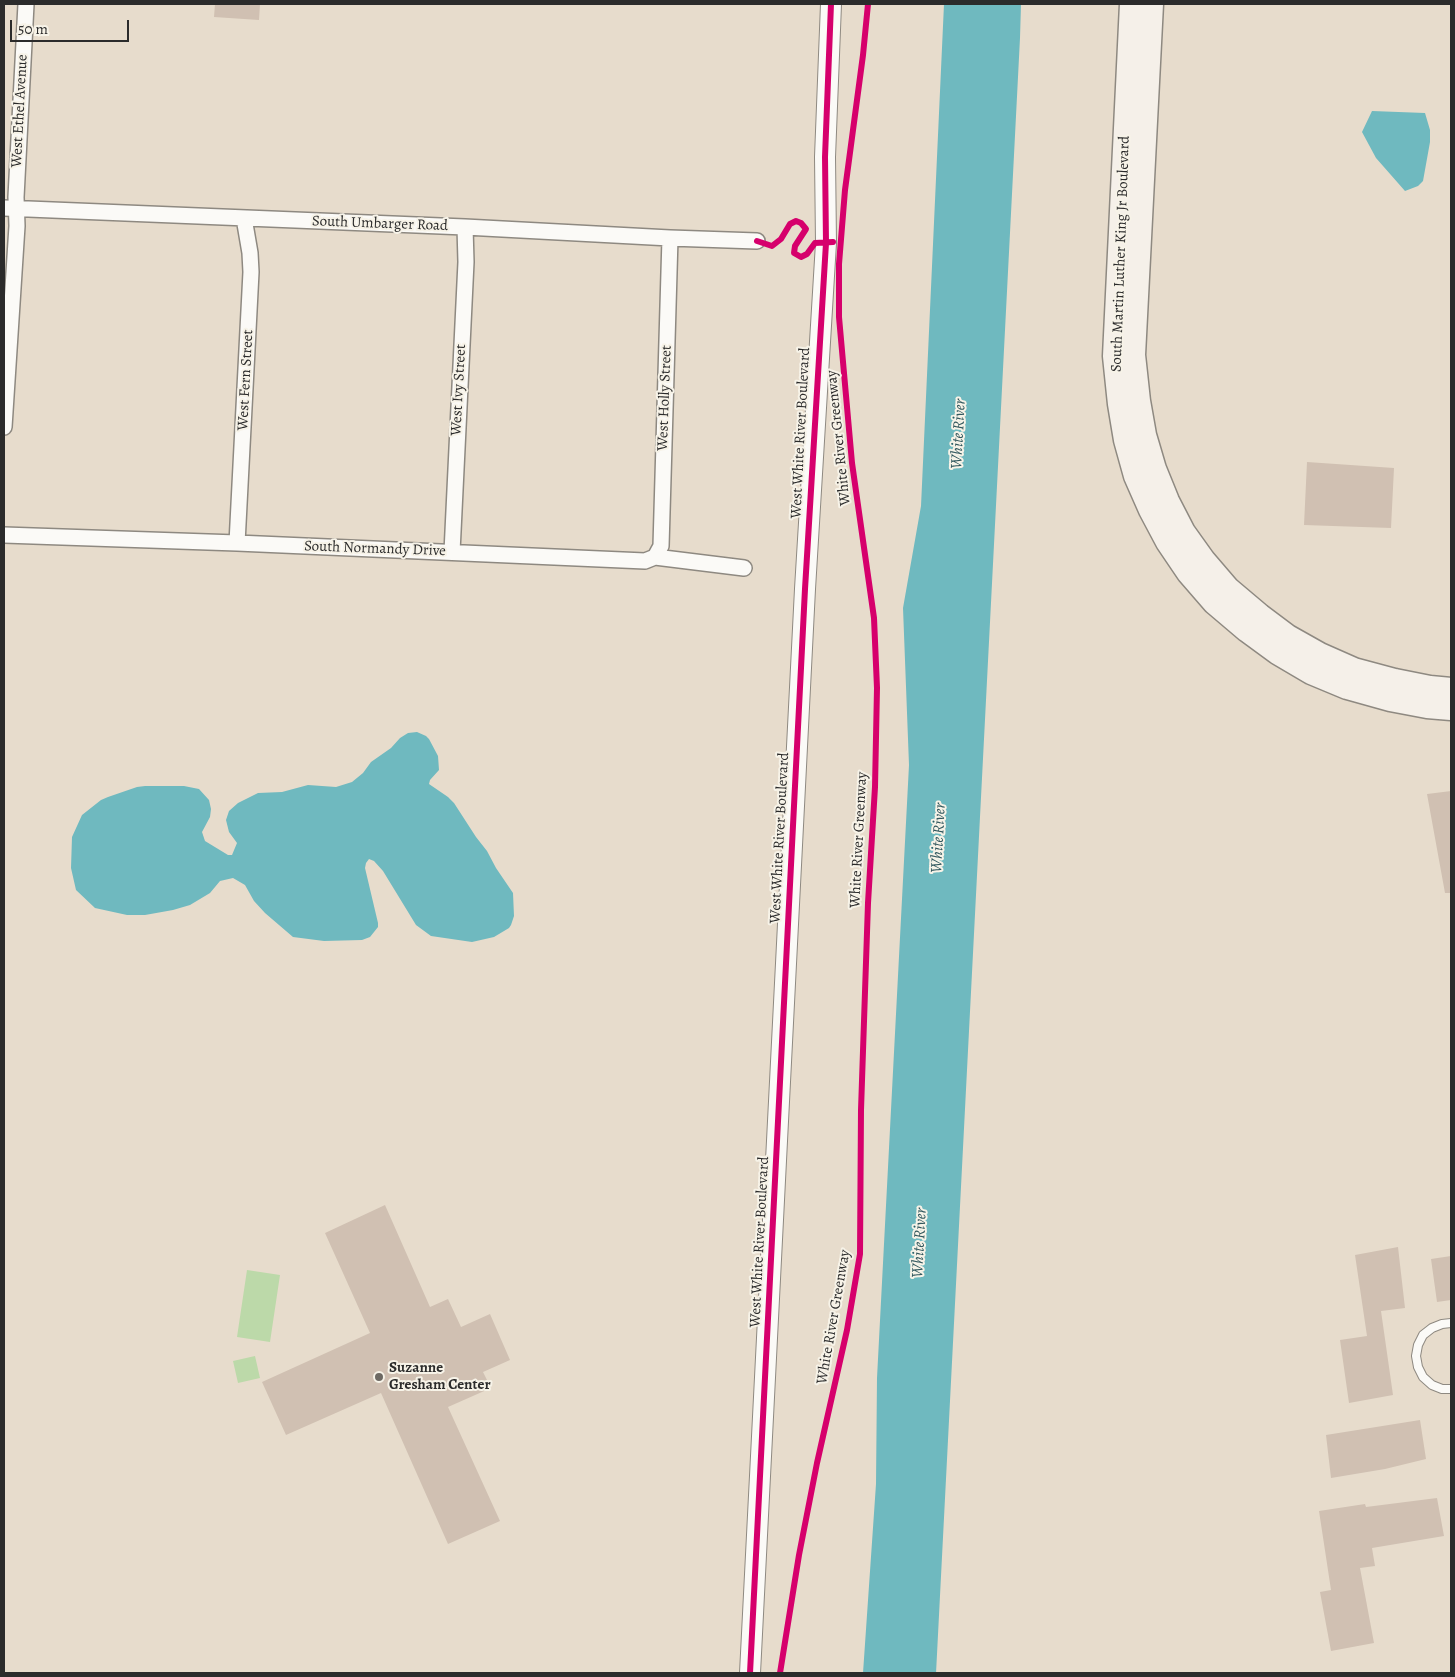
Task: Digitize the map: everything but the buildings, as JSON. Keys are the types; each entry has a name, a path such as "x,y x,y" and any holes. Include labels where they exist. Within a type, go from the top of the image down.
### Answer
{"main road":[{"name":"South Martin Luther King Jr Boulevard","path":"1131,4 1114,356 1118,404 1125,440 1135,476 1150,510 1167,542 1188,573 1214,603 1277,653 1311,673 1347,688 1390,700 1427,707 1451,709"},
{"name":"South Martin Luther King Jr Boulevard","path":"1152,4 1134,355 1145,435 1155,469 1168,501 1184,532 1204,560 1228,588 1288,636 1320,654 1354,669 1395,680 1451,689"}],"street":[{"name":"West Ethel Avenue","path":"4,427 10,208 26,4"},
{"name":"West White River Boulevard","path":"750,1673 805,588 826,243 825,157 831,4"},
{"name":"South Umbarger Road","path":"10,208 756,241"},
{"name":"West Fern Street","path":"237,543 251,272 250,252 244,218"},
{"name":"West Ivy Street","path":"452,552 466,262 465,227"},
{"name":"West Holly Street","path":"655,557 661,546 670,238"},
{"name":"South Normandy Drive","path":"4,535 645,561 655,557 744,568"}],"lane":[{"path":"1451,1323 1432,1328 1423,1335 1418,1345 1416,1356 1418,1367 1423,1377 1432,1385 1442,1389 1451,1389"}],"green space":[{"path":"247,1270 280,1275 270,1342 237,1337"},
{"path":"255,1356 260,1378 238,1383 233,1361"}],"water":[{"name":"White River","path":"944,4 1021,4 1020,38 936,1673 863,1673 876,1484 877,1378 909,765 903,608 921,506"},
{"path":"1372,111 1425,113 1430,130 1430,142 1423,181 1418,186 1405,191 1376,158 1362,132"},
{"path":"417,732 429,739 438,756 439,770 430,780 429,784 454,803 513,893 514,916 511,925 494,937 472,942 431,936 416,925 383,871 374,861 369,859 365,868 378,927 370,937 362,940 324,941 293,937 265,913 254,901 245,885 233,878 220,881 210,893 190,905 145,915 127,915 95,908 76,890 71,868 72,837 82,815 101,800 145,786 184,786 199,789 209,800 211,809 210,817 202,832 205,841 228,855 232,855 237,843 229,832 226,820 229,811 238,803 258,793 282,792 308,785 336,787 352,782 363,773 371,762 391,748 400,738 408,733"}],"cycle path":[{"name":"White River Greenway","path":"750,1673 805,589 826,243 825,157 831,4"},
{"name":"White River Greenway","path":"780,1673 799,1555 817,1463 847,1330 860,1254 861,1110 868,903 875,787 877,688 874,618 852,463 839,317 839,264 845,190 868,4"},
{"path":"757,241 772,246 781,239 790,224 796,221 801,223 806,229 795,246 794,253 801,257 807,254 815,243 833,242"}],"place":[{"name":"Suzanne Gresham Center","path":"379,1377"}]}
